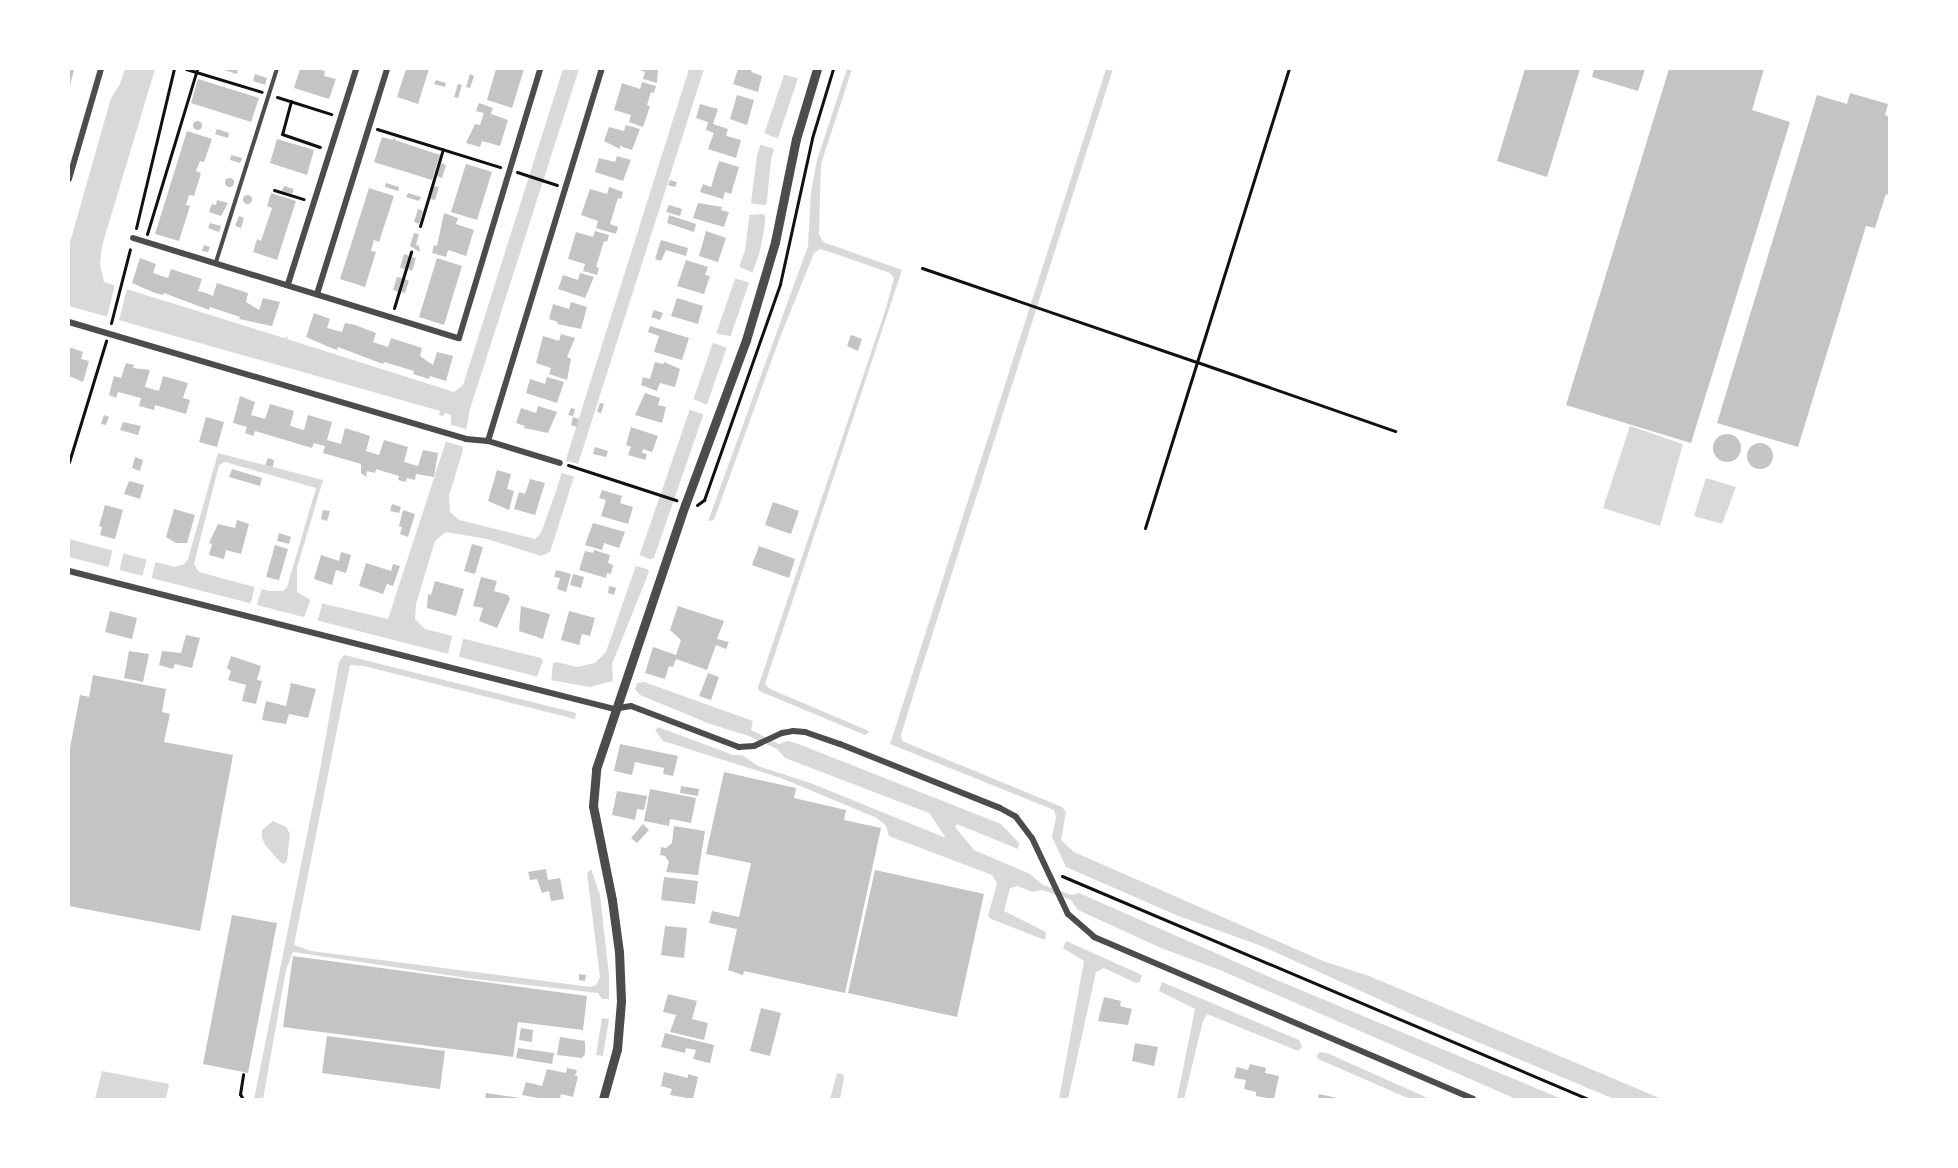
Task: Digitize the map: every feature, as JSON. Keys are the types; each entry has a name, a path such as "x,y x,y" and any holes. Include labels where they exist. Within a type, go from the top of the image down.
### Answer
{"street":[{"path":"69,179 101,69"},
{"path":"288,284 356,69"},
{"path":"317,294 387,69"},
{"path":"133,238 459,338 540,69"},
{"path":"488,441 602,69"},
{"path":"603,1099 617,1049 621,1000 619,952 612,900 600,845 593,795 596,769 682,503 746,340 772,252 796,139 817,69"},
{"path":"69,322 466,439 488,441 561,463"},
{"path":"69,571 614,709 631,706 735,746 754,746 789,731 805,732 1000,807 1016,817 1028,830 1061,902 1074,921 1106,943 1473,1099"}],"lane":[{"path":"216,262 277,69"}],"path":[{"path":"112,319 174,69"},
{"path":"144,241 197,69"},
{"path":"1145,528 1289,69"},
{"path":"291,101 282,134 321,146 317,157"},
{"path":"420,226 443,149"},
{"path":"522,173 549,183"},
{"path":"304,199 307,189"},
{"path":"274,190 314,202"},
{"path":"391,318 411,252"},
{"path":"922,268 1395,431"},
{"path":"69,462 108,333"},
{"path":"582,469 682,503"},
{"path":"1046,869 1588,1099"},
{"path":"243,1074 240,1094 243,1099"}],"shaded area":[{"path":"125,69 155,69 102,246 100,264 104,282 284,338 288,336 287,339 454,392 463,385 563,69 579,69 470,409 462,453 449,496 450,512 459,520 535,539 541,533 556,491 689,69 704,69 550,552 541,556 487,539 446,532 435,541 416,604 415,619 425,629 577,667 595,663 606,652 745,250 757,155 786,69 801,69 771,159 764,231 759,254 649,572 612,664 613,681 590,687 550,680 69,557 69,539 175,567 184,564 188,559 218,453 323,480 297,568 297,592 312,601 388,619 451,426 451,415 445,413 443,416 439,415 440,411 69,306 69,246 111,98 120,84","holes":["225,462 316,488 287,587 283,591 269,591 199,572 194,564 219,465"]},
{"path":"847,69 852,69 821,164 819,234 823,242 902,270 765,684 770,689 867,730 869,733 865,735 759,691 758,687 886,308 894,278 890,273 820,249 814,253 779,340 714,520 708,521 808,246 811,192 817,160"},
{"path":"1106,69 1113,69 921,670 901,735 902,741 1062,807 1066,812 1061,840 1074,852 1323,961 1369,976 1662,1099 1614,1099 1418,1017 1264,947 1176,915 1066,867 1052,837 1056,817 1054,810 890,744"},
{"path":"1630,426 1683,444 1660,526 1603,508"},
{"path":"1706,478 1736,487 1722,524 1694,516"},
{"path":"344,655 576,713 575,719 364,666 350,665 294,945 311,951 591,987 597,984 600,977 587,873 591,869 600,895 609,975 609,999 602,999 598,993 474,979 293,952 286,970 263,1099 254,1099 319,775 339,662"},
{"path":"644,682 753,721 751,730 779,744 788,741 801,745 1001,824 1019,843 1018,849 957,824 955,827 974,850 1030,874 1043,885 1072,895 1079,893 1279,981 1562,1099 1516,1099 1220,970 1161,948 1078,910 1071,900 1042,890 1032,892 1018,886 1010,888 1004,911 1046,932 1045,940 991,919 988,916 997,883 992,875 889,836 886,826 877,818 781,778 663,741 655,730 658,727 733,755 742,755 758,766 813,784 946,838 929,813 785,758 777,749 749,736 710,724 640,695 635,689 637,683"},
{"path":"273,821 286,827 290,834 287,861 284,864 265,845 262,837 262,830"},
{"path":"1066,941 1142,975 1140,982 1136,983 1104,968 1096,972 1068,1099 1059,1099 1084,961 1063,948"},
{"path":"1162,982 1299,1040 1302,1047 1298,1051 1207,1014 1203,1021 1184,1099 1177,1099 1195,1009 1159,991"},
{"path":"602,1018 609,1019 603,1056 596,1055"},
{"path":"1320,1052 1327,1053 1430,1099 1410,1099 1318,1059"},
{"path":"102,1071 169,1084 166,1099 95,1099"},
{"path":"837,1073 843,1074 844,1078 840,1099 830,1099"}],"pier":[{"path":"783,69 804,69 800,82 797,78 782,74"},
{"path":"762,132 776,138 782,137 777,153 772,148 758,144"},
{"path":"769,202 768,218 763,214 748,215 749,203 764,205"},
{"path":"737,266 751,272 757,271 752,287 748,282 733,278"},
{"path":"115,284 127,288 119,321 107,317"},
{"path":"714,333 734,337 729,351 711,342"},
{"path":"691,398 705,404 711,403 706,419 702,414 688,409"},
{"path":"448,424 469,430 464,447 444,441"},
{"path":"563,460 582,465 578,478 559,472"},
{"path":"113,548 124,551 119,572 108,569"},
{"path":"636,554 650,559 657,558 651,574 647,569 632,565"},
{"path":"147,558 156,560 151,580 142,578"},
{"path":"255,586 262,588 256,608 250,606"},
{"path":"311,598 323,602 317,622 304,618"},
{"path":"453,633 464,636 458,660 447,657"},
{"path":"539,655 558,659 553,664 551,683 536,679 543,661"}],"building":[{"path":"69,69 74,69 70,86 69,86"},
{"path":"221,69 238,69 237,74"},
{"path":"300,69 319,69 325,71 324,76 336,79 329,99 294,88"},
{"path":"406,69 429,69 418,104 397,97"},
{"path":"496,69 524,69 512,108 487,100"},
{"path":"637,69 658,69 657,83 643,79 645,72"},
{"path":"738,69 752,69 751,72 762,76 758,92 733,84"},
{"path":"1525,69 1580,69 1547,177 1497,161"},
{"path":"1594,69 1645,69 1638,91 1592,77"},
{"path":"1669,69 1764,69 1752,110 1790,122 1691,443 1566,405"},
{"path":"255,74 267,78 265,85 253,81"},
{"path":"470,74 474,76 470,88 466,87"},
{"path":"198,79 259,98 251,122 191,103"},
{"path":"436,80 446,83 445,87 434,84"},
{"path":"642,82 656,86 654,93 651,92 647,105 650,106 643,127 629,122 631,115 614,110 622,83 640,89"},
{"path":"458,84 462,85 458,98 454,97"},
{"path":"1850,93 1888,104 1885,115 1889,117 1889,195 1886,194 1875,228 1866,226 1798,447 1717,423 1817,95 1847,104"},
{"path":"737,95 754,100 747,125 730,119"},
{"path":"479,103 493,108 491,114 508,120 500,146 482,141 480,147 466,143 475,124 480,125 484,113 476,111"},
{"path":"700,104 718,109 713,124 728,129 726,136 741,140 736,158 708,149 714,133 706,130 708,122 696,118"},
{"path":"197,121 201,125 197,129 193,125"},
{"path":"626,125 640,129 632,150 620,146 620,149 604,141 609,127 624,131"},
{"path":"217,129 229,133 228,138 215,134"},
{"path":"187,131 212,139 204,162 200,161 196,171 201,173 194,196 189,195 186,205 190,206 179,241 155,234"},
{"path":"382,137 393,140 395,137 395,140 440,155 432,180 374,162"},
{"path":"277,139 314,150 307,175 270,163"},
{"path":"231,155 242,158 240,163 230,160"},
{"path":"617,156 631,160 623,181 595,172 599,158 615,162"},
{"path":"719,161 739,167 731,194 725,192 723,199 700,192 703,184 711,187"},
{"path":"441,163 446,165 442,178 437,176"},
{"path":"466,164 492,172 477,220 451,212"},
{"path":"229,178 233,182 229,186 225,182"},
{"path":"670,180 677,182 675,187 668,185"},
{"path":"386,183 399,187 398,191 385,187"},
{"path":"284,186 294,189 292,194 282,191"},
{"path":"434,186 439,187 435,200 430,199"},
{"path":"609,187 623,192 621,199 618,198 610,224 618,227 616,234 596,228 598,221 581,215 590,189 607,194"},
{"path":"369,188 394,196 379,242 374,240 371,251 376,252 365,287 340,279"},
{"path":"271,193 296,201 277,260 253,252 257,239 261,241 272,208 267,206"},
{"path":"408,193 421,197 419,201 406,197"},
{"path":"247,195 251,199 247,203 243,199"},
{"path":"217,200 228,203 221,216 209,212 212,204 216,205"},
{"path":"698,203 722,207 721,210 729,212 724,227 693,218"},
{"path":"669,205 682,209 680,216 666,212"},
{"path":"418,209 423,211 419,224 414,222"},
{"path":"444,213 458,218 456,224 474,230 466,256 448,250 446,257 432,253 434,245 437,246"},
{"path":"669,215 696,224 694,232 667,223"},
{"path":"239,216 244,218 241,228 235,226"},
{"path":"210,223 221,226 219,232 208,228"},
{"path":"595,231 609,235 607,242 604,241 596,267 599,268 597,275 583,271 585,264 568,259 576,232 593,237"},
{"path":"706,231 726,238 718,262 699,256"},
{"path":"414,233 419,234 416,245 419,246 420,252 410,246"},
{"path":"661,240 688,248 686,256 666,250 661,261 655,259"},
{"path":"204,245 210,247 208,252 202,251"},
{"path":"404,254 409,256 405,269 400,268"},
{"path":"412,257 416,258 412,271 408,269"},
{"path":"140,258 156,264 153,273 168,278 171,269 202,279 198,291 213,296 217,283 248,293 246,302 259,310 263,298 280,302 272,326 239,319 240,317 210,307 209,310 164,293 163,295 155,293 132,283"},
{"path":"437,258 462,266 444,325 419,317"},
{"path":"686,260 708,267 705,275 710,276 704,294 677,286"},
{"path":"580,273 594,277 585,298 558,289 563,275 578,280"},
{"path":"397,277 402,278 398,292 393,290"},
{"path":"405,279 409,281 405,293 401,292"},
{"path":"677,298 703,306 698,324 671,316"},
{"path":"571,302 587,307 581,329 557,324 558,322 549,319 553,304 569,309"},
{"path":"654,310 663,313 660,320 651,317"},
{"path":"314,313 330,319 327,328 342,332 345,323 355,325 376,333 373,342 388,347 391,338 422,348 420,356 433,365 437,352 453,356 446,381 413,374 414,371 384,362 383,364 338,347 337,350 306,337"},
{"path":"650,326 689,338 682,360 654,352 659,336 648,332"},
{"path":"561,334 575,338 567,357 571,359 567,380 549,374 551,368 536,363 543,336 559,341"},
{"path":"851,335 862,339 858,351 847,346"},
{"path":"69,347 83,352 81,359 89,361 83,382 69,376"},
{"path":"655,362 663,364 664,362 680,369 675,387 660,383 657,391 641,385 643,377 650,379"},
{"path":"126,363 134,365 133,368 150,370 145,387 159,391 163,376 188,383 183,398 190,400 186,414 155,405 154,410 139,406 141,398 118,392 116,398 109,395 114,376 121,378"},
{"path":"547,377 564,382 557,403 526,393 530,379 545,384"},
{"path":"645,393 660,398 658,405 666,407 662,423 635,415"},
{"path":"240,396 255,402 251,415 265,419 270,404 294,411 290,426 304,430 308,415 332,422 327,440 341,444 345,428 357,432 359,429 358,432 370,436 366,451 379,455 384,440 408,447 404,462 418,466 423,450 438,453 434,477 416,474 415,480 407,478 406,482 398,480 399,476 376,469 375,473 367,471 366,477 361,473 361,464 323,453 325,446 314,443 312,448 255,431 253,436 245,433 247,427 233,423"},
{"path":"600,403 604,404 601,413 597,412"},
{"path":"538,406 557,412 548,433 524,428 525,426 516,423 521,408 536,413"},
{"path":"571,408 575,409 573,416 568,415"},
{"path":"104,415 109,417 106,425 101,424"},
{"path":"206,417 224,422 217,447 199,442"},
{"path":"573,417 579,419 577,427 571,425"},
{"path":"123,422 141,426 138,435 120,430"},
{"path":"631,427 658,436 652,452 643,449 642,453 647,454 645,460 628,455 631,447 626,445"},
{"path":"1727,434 1737,438 1741,448 1737,458 1727,462 1717,458 1713,448 1717,438"},
{"path":"1760,443 1769,447 1773,456 1769,465 1760,469 1751,465 1747,456 1751,447"},
{"path":"595,447 608,451 606,457 593,454"},
{"path":"135,457 143,460 140,471 132,468"},
{"path":"268,458 274,460 273,467 265,465"},
{"path":"232,469 262,478 260,486 229,477"},
{"path":"497,470 511,474 507,489 514,491 509,510 488,501"},
{"path":"530,479 545,483 535,515 514,509 519,492 525,494"},
{"path":"129,481 144,485 140,499 124,494"},
{"path":"602,490 622,496 620,503 633,507 628,524 601,516 606,500 599,498"},
{"path":"773,502 799,511 791,534 765,525"},
{"path":"392,504 401,507 399,513 390,511"},
{"path":"105,505 123,510 115,539 100,535 102,527 99,526"},
{"path":"174,509 195,515 187,543 176,543 166,537"},
{"path":"323,510 330,511 327,521 321,519"},
{"path":"403,510 415,514 408,537 400,534 402,527 399,526"},
{"path":"237,520 249,524 241,554 226,550 224,559 209,555 212,544 209,543 218,524 235,528"},
{"path":"593,523 625,532 619,548 604,543 602,550 585,545"},
{"path":"279,533 291,537 289,544 277,541"},
{"path":"472,544 483,547 475,574 464,571"},
{"path":"275,545 288,549 279,580 266,577"},
{"path":"759,546 795,559 789,578 752,565"},
{"path":"594,550 610,555 608,563 613,565 611,574 607,573 606,578 579,570 585,551 593,553"},
{"path":"341,552 351,555 346,573 336,570 332,585 314,579 321,555 339,561"},
{"path":"366,563 391,571 393,564 400,566 393,586 387,584 383,594 359,586"},
{"path":"556,570 571,574 566,592 557,589 560,578 554,577"},
{"path":"573,574 584,577 581,588 570,585"},
{"path":"481,577 497,581 494,591 508,595 510,599 497,628 479,621 483,608 473,606"},
{"path":"435,581 464,589 456,616 427,608 428,594 431,595"},
{"path":"609,586 616,588 614,595 608,593"},
{"path":"521,606 550,614 543,639 519,631"},
{"path":"678,606 724,621 717,639 729,642 726,649 716,645 707,670 676,659 673,667 669,666 665,679 645,673 653,647 676,655 681,640 670,630"},
{"path":"110,611 137,618 132,639 105,632"},
{"path":"569,611 595,618 590,636 582,634 579,645 561,640"},
{"path":"186,635 200,638 192,668 175,664 173,669 159,665 162,651 181,653"},
{"path":"129,651 149,654 143,682 124,678"},
{"path":"231,656 261,666 257,680 262,681 256,704 242,701 246,685 228,680 231,671 227,668"},
{"path":"708,673 719,677 711,700 699,696"},
{"path":"93,675 166,689 162,712 170,714 164,742 233,755 200,931 69,906 69,753 80,695 89,697"},
{"path":"291,683 316,689 308,718 289,714 286,724 262,720 266,701 286,706"},
{"path":"620,744 678,756 673,776 663,774 664,768 635,762 632,775 614,771"},
{"path":"724,772 796,788 794,798 846,810 844,820 881,828 845,993 744,971 743,975 728,970 737,929 709,923 712,911 739,917 751,863 706,854"},
{"path":"681,786 699,789 698,796 680,793"},
{"path":"650,789 696,798 691,823 670,819 669,826 644,821"},
{"path":"617,791 647,796 644,810 637,809 635,820 612,815"},
{"path":"643,824 649,830 637,843 631,838"},
{"path":"674,826 705,831 698,875 666,872 669,862 665,856 660,855 661,847 666,848 672,843"},
{"path":"546,869 548,880 560,878 564,899 551,901 549,891 542,893 537,879 530,880 528,872"},
{"path":"875,870 984,894 957,1017 848,993"},
{"path":"664,877 698,881 695,904 661,900"},
{"path":"232,915 277,923 248,1073 203,1064"},
{"path":"665,926 687,928 684,958 661,955"},
{"path":"293,956 587,996 583,1030 518,1022 513,1057 283,1027"},
{"path":"579,974 586,975 585,981 579,980"},
{"path":"668,994 697,1001 692,1019 708,1023 704,1040 670,1032 676,1015 663,1012"},
{"path":"1104,997 1121,1001 1120,1006 1132,1009 1128,1025 1098,1021"},
{"path":"761,1008 781,1013 770,1056 750,1051"},
{"path":"521,1028 533,1030 532,1042 519,1040"},
{"path":"665,1033 714,1045 710,1063 693,1059 696,1050 686,1048 685,1053 661,1047"},
{"path":"327,1036 445,1051 440,1089 322,1073"},
{"path":"560,1037 585,1041 585,1054 582,1058 557,1055"},
{"path":"1135,1043 1158,1047 1154,1066 1132,1061"},
{"path":"518,1048 554,1053 552,1064 516,1058"},
{"path":"1250,1064 1266,1068 1265,1073 1279,1076 1274,1099 1256,1096 1256,1092 1244,1089 1246,1080 1234,1078 1237,1067 1248,1070"},
{"path":"567,1068 577,1070 575,1076 578,1076 573,1097 561,1094 560,1099 544,1099 522,1095 526,1082 542,1086 547,1069 566,1073"},
{"path":"664,1072 688,1078 688,1074 698,1077 693,1099 670,1095 672,1089 661,1086"},
{"path":"486,1093 520,1098 520,1099 485,1099"},
{"path":"1319,1094 1337,1098 1337,1099 1318,1099"}]}
